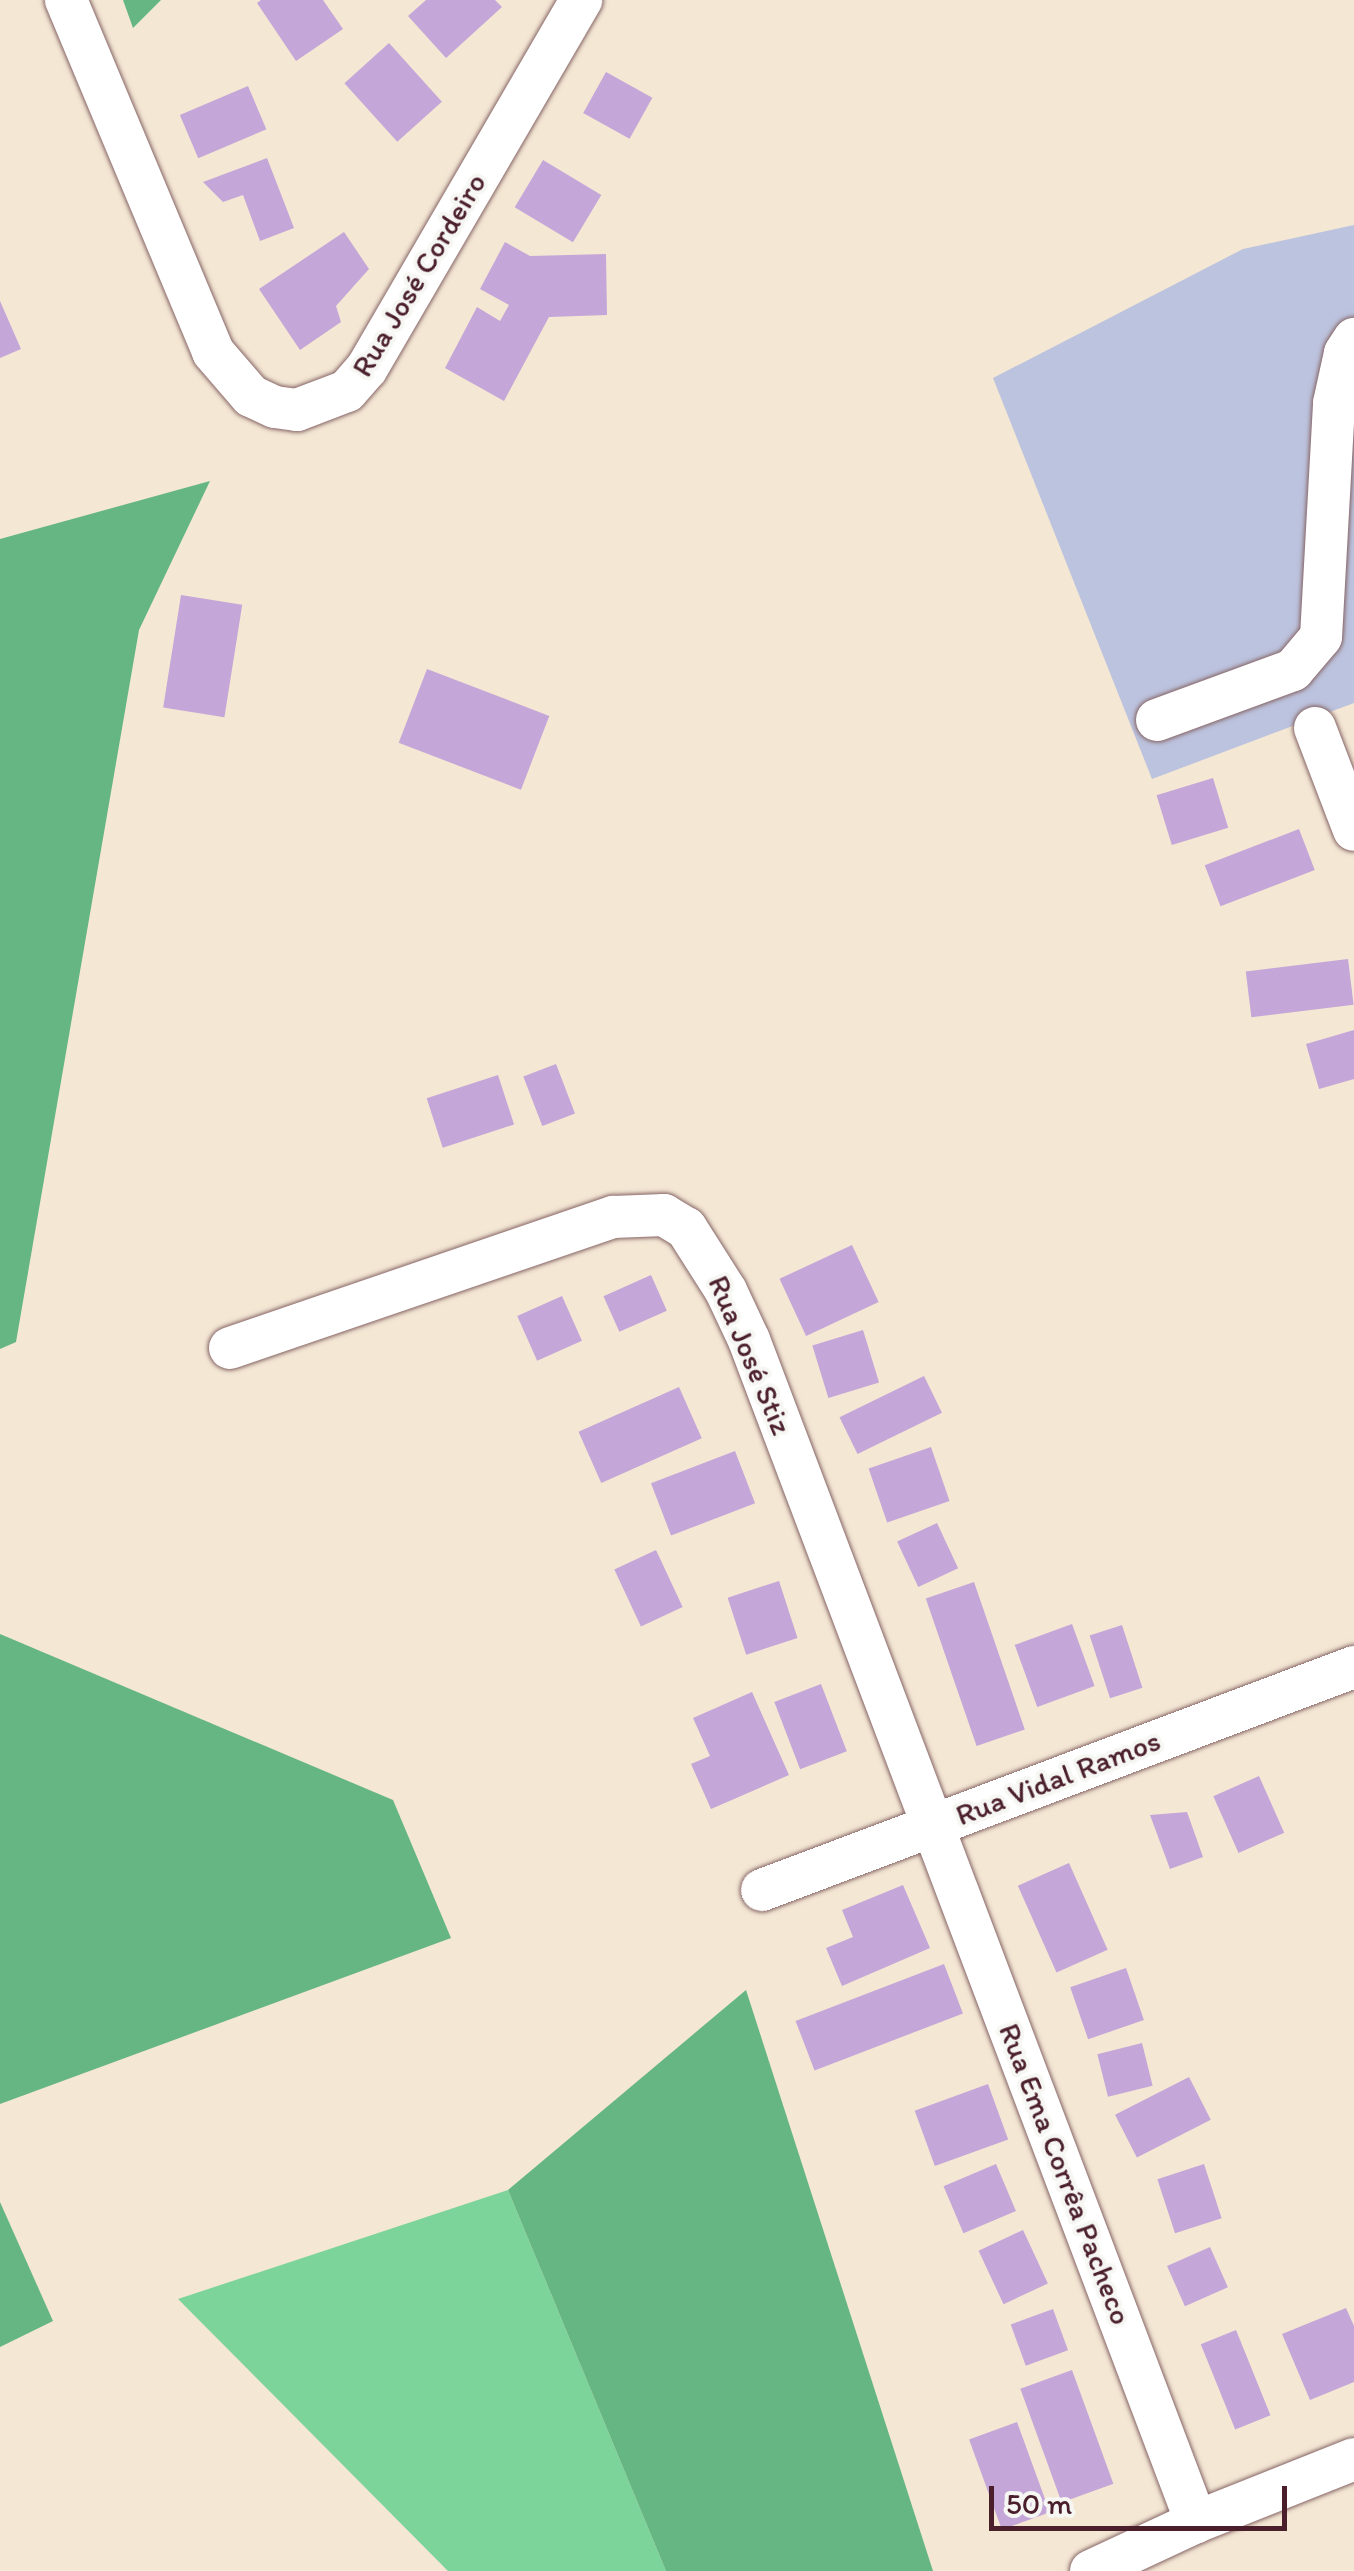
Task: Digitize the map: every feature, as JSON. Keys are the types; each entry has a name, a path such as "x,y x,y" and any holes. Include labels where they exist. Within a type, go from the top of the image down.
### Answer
{"street":[{"name":"Rua José Cordeiro","path":"66,0 213,352 251,396 276,408 297,410 347,391 368,368 580,0"},
{"path":"1157,720 1292,670 1321,637 1334,403 1345,353 1354,339"},
{"path":"1314,728 1354,830"},
{"name":"Rua José Stiz","path":"230,1348 613,1216 664,1215 686,1228 704,1252 749,1340 933,1825"},
{"name":"Rua Vidal Ramos","path":"762,1890 1354,1667"},
{"name":"Rua Ema Corrêa Pacheco","path":"933,1825 1196,2522"},
{"path":"1091,2571 1196,2522 1354,2459"}],"shaded area":[{"path":"1354,225 1354,703 1152,779 993,378 1243,249"}],"green space":[{"path":"123,0 161,0 133,28"},
{"path":"210,481 139,630 16,1342 0,1349 0,539"},
{"path":"0,1634 393,1800 451,1938 0,2104"},
{"path":"746,1990 933,2571 666,2571 508,2190"},
{"path":"508,2190 666,2571 448,2571 178,2299"},
{"path":"0,2202 53,2321 0,2347"}],"building":[{"path":"323,0 343,29 296,61 257,3"},
{"path":"426,0 495,0 502,7 446,58 408,16"},
{"path":"389,43 442,102 397,142 344,83"},
{"path":"606,72 652,98 630,139 583,113"},
{"path":"248,86 266,129 198,158 180,115"},
{"path":"267,158 294,228 260,241 243,195 223,202 203,182"},
{"path":"543,160 601,195 573,242 515,207"},
{"path":"344,232 369,269 336,306 341,322 300,350 259,289"},
{"path":"505,242 530,256 606,254 607,315 549,317 504,401 445,368 477,307 500,321 509,305 480,289"},
{"path":"0,301 21,349 0,358"},
{"path":"181,595 242,605 224,717 163,708"},
{"path":"427,669 549,716 521,790 399,743"},
{"path":"1213,778 1228,828 1172,845 1157,795"},
{"path":"1299,829 1315,870 1220,906 1205,865"},
{"path":"1348,959 1354,1005 1251,1017 1246,972"},
{"path":"1354,1030 1354,1079 1319,1089 1306,1044"},
{"path":"556,1064 575,1113 542,1126 523,1077"},
{"path":"498,1075 514,1124 443,1148 427,1098"},
{"path":"852,1245 879,1302 806,1336 779,1279"},
{"path":"651,1275 667,1311 619,1332 603,1296"},
{"path":"562,1296 582,1341 537,1361 517,1316"},
{"path":"863,1330 879,1383 828,1398 812,1345"},
{"path":"924,1376 942,1413 857,1454 840,1417"},
{"path":"679,1387 702,1438 601,1483 579,1432"},
{"path":"931,1447 950,1501 887,1522 869,1468"},
{"path":"735,1451 755,1503 671,1536 651,1483"},
{"path":"937,1523 958,1568 918,1587 897,1542"},
{"path":"656,1550 683,1607 641,1627 614,1569"},
{"path":"779,1581 798,1638 746,1655 728,1598"},
{"path":"974,1582 1025,1730 977,1746 926,1599"},
{"path":"1072,1624 1095,1686 1037,1707 1015,1645"},
{"path":"1122,1625 1142,1688 1110,1698 1090,1636"},
{"path":"821,1684 847,1751 800,1769 774,1702"},
{"path":"752,1692 789,1775 711,1809 691,1764 710,1756 693,1718"},
{"path":"1259,1776 1284,1833 1239,1853 1213,1796"},
{"path":"1187,1812 1203,1857 1170,1869 1150,1815"},
{"path":"1069,1863 1108,1950 1056,1973 1018,1886"},
{"path":"903,1885 930,1948 842,1986 826,1948 853,1937 842,1910"},
{"path":"944,1964 963,2013 815,2070 796,2021"},
{"path":"1126,1968 1144,2020 1088,2039 1070,1987"},
{"path":"1142,2043 1153,2086 1108,2097 1097,2054"},
{"path":"1189,2077 1211,2120 1137,2157 1115,2115"},
{"path":"988,2084 1008,2139 935,2166 915,2111"},
{"path":"996,2164 1016,2211 963,2233 944,2186"},
{"path":"1204,2164 1222,2218 1175,2233 1157,2179"},
{"path":"1023,2230 1048,2283 1004,2304 979,2251"},
{"path":"1210,2247 1228,2287 1185,2306 1167,2266"},
{"path":"1346,2308 1354,2326 1354,2382 1310,2400 1282,2334"},
{"path":"1053,2309 1068,2350 1026,2366 1011,2324"},
{"path":"1236,2330 1270,2415 1235,2430 1201,2344"},
{"path":"1072,2370 1113,2484 1062,2503 1020,2389"},
{"path":"1017,2422 1050,2512 1002,2530 969,2439"}]}
